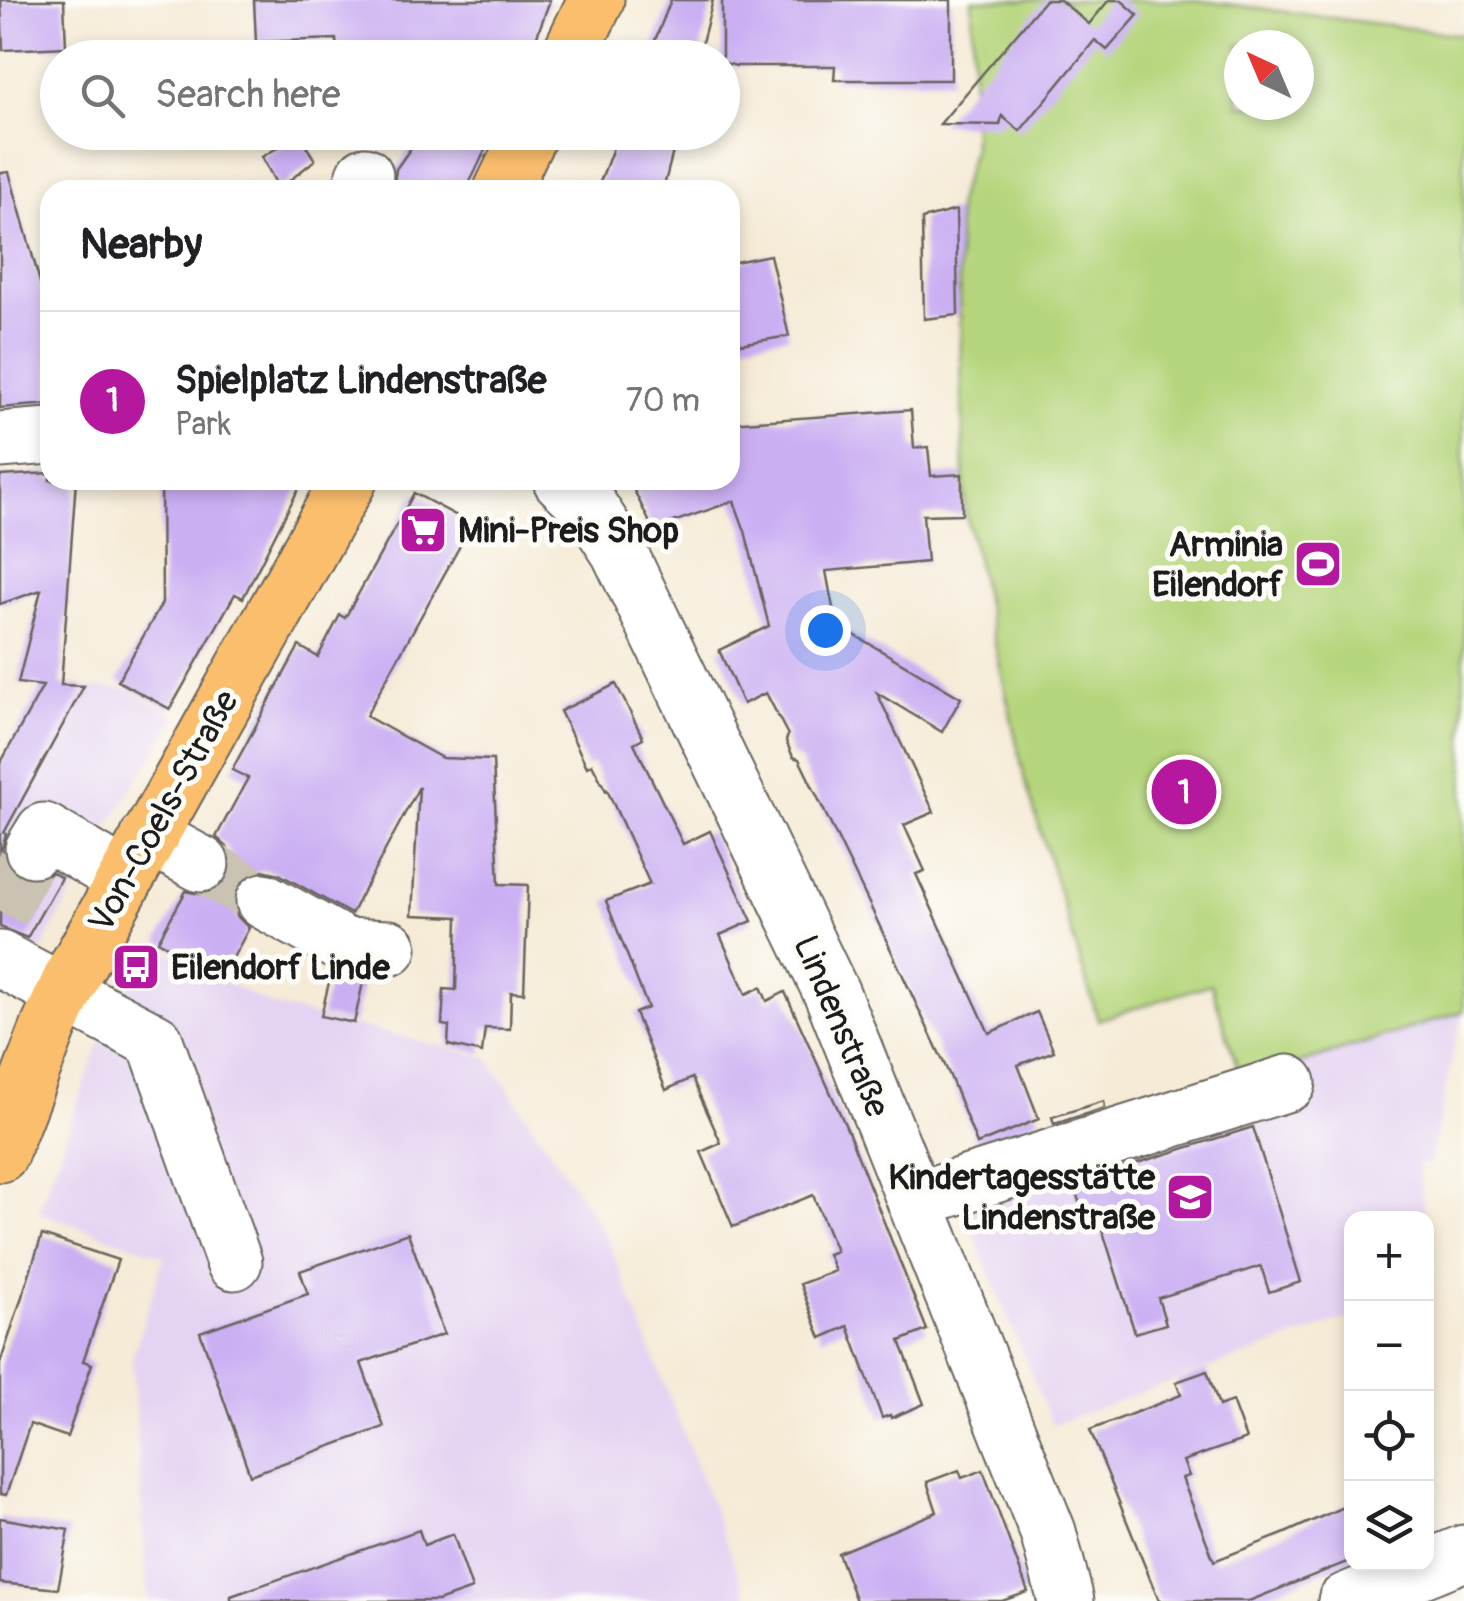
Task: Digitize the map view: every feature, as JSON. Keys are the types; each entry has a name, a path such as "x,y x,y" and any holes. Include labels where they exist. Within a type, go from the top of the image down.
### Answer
{"main road":[{"path":"577,40 596,0"},
{"path":"507,180 521,150"},
{"name":"Von-Coels-Straße","path":"0,1154 63,994 342,490"}],"street":[{"path":"0,440 40,437"},
{"name":"Lindenstraße","path":"572,490 591,508 619,552 832,994 1048,1532 1066,1601"},
{"path":"34,849 44,831 137,858 201,864"},
{"path":"264,900 345,946 389,948"},
{"path":"0,959 154,1041 234,1262"},
{"path":"915,1200 1288,1083"},
{"path":"1346,1601 1464,1553"}],"shaded area":[{"path":"41,686 129,689 177,717 103,835 16,996 0,989 0,762"},
{"path":"152,944 272,1006 487,1057 606,1235 749,1601 148,1601 132,1359 164,1256 38,1212 98,1047"},
{"name":"Kindertagesstätte Lindenstraße","path":"1464,1011 1430,1165 1418,1163 1424,1211 1344,1211 1344,1320 1052,1425 949,1175"}],"green space":[{"name":"Arminia Eilendorf","path":"972,0 1196,0 1464,35 1464,1011 1242,1082 1211,984 1098,1020 1025,780 965,509 957,203 973,149"}],"building":[{"path":"1,0 64,0 66,40 40,40 40,48 3,50"},
{"path":"254,0 550,0 536,40 256,40"},
{"path":"671,0 713,0 703,40 655,40"},
{"path":"722,0 951,0 951,80 834,80 835,66 740,66 740,40 722,40"},
{"path":"1045,0 1060,0 1089,24 1109,0 1121,0 1138,15 1107,50 1095,40 1020,131 1002,116 1000,125 940,124"},
{"path":"274,150 309,150 315,160 290,180 274,180 262,157"},
{"path":"409,150 485,150 471,180 394,180 396,169"},
{"path":"612,150 673,150 666,180 601,180"},
{"path":"9,172 40,282 40,405 0,408 0,173"},
{"path":"956,210 958,315 924,319 922,219"},
{"path":"770,255 789,336 740,344 740,261"},
{"path":"911,410 914,448 928,447 931,476 962,474 962,514 923,515 927,562 826,571 836,624 961,698 942,732 877,693 934,812 904,825 925,871 916,874 989,1033 1037,1012 1054,1051 1018,1065 1039,1119 977,1144 950,1076 866,897 799,759 793,757 786,741 788,735 766,693 743,704 719,650 769,626 734,501 653,529 634,490 740,490 740,422"},
{"path":"40,474 40,490 75,490 61,685 84,686 4,833 2,849 5,863 16,875 33,880 52,872 61,878 27,938 0,927 0,764 43,686 18,683 41,590 0,604 0,476"},
{"path":"161,490 298,490 243,598 235,594 170,709 118,681 162,603"},
{"path":"414,493 472,524 366,716 442,758 493,760 499,884 528,885 524,993 511,992 510,1029 485,1028 482,1053 448,1045 449,1026 442,1025 444,989 456,990 458,917 412,915 419,787 351,914 279,874 263,870 247,875 236,887 233,902 237,916 249,928 223,976 158,941 186,891 203,895 217,891 228,880 232,862 227,847 216,837 248,778 232,770 299,646 318,657 340,615 345,618"},
{"path":"616,684 643,738 634,743 683,844 710,831 752,921 720,935 746,994 761,987 767,1001 785,992 847,1129 927,1330 900,1341 924,1404 891,1418 882,1418 848,1326 821,1338 800,1284 835,1271 828,1254 836,1251 813,1195 733,1227 701,1152 721,1143 692,1078 666,1090 635,1013 648,1008 606,901 650,884 607,790 592,764 587,767 560,711"},
{"path":"331,974 364,978 354,1023 321,1016"},
{"path":"1104,1101 1105,1108 1054,1124 1052,1117"},
{"path":"1253,1127 1301,1282 1269,1292 1261,1266 1158,1298 1166,1324 1135,1333 1099,1219 1086,1223 1073,1183"},
{"path":"408,1233 444,1334 361,1363 384,1427 250,1475 200,1332 308,1294 300,1271"},
{"path":"42,1235 118,1260 83,1361 92,1364 67,1437 30,1424 6,1495 0,1494 0,1364"},
{"path":"1207,1371 1219,1406 1232,1401 1246,1439 1183,1461 1189,1476 1182,1478 1214,1561 1344,1507 1344,1563 1249,1601 1159,1601 1090,1430 1181,1395 1176,1382"},
{"path":"959,1470 962,1478 983,1470 1028,1592 1002,1601 856,1601 838,1553 937,1512 927,1482"},
{"path":"0,1518 69,1530 58,1589 0,1583"},
{"path":"419,1530 424,1545 453,1534 472,1589 438,1601 231,1601 231,1596"}],"tunnel":[{"path":"0,912 33,849"},
{"path":"201,864 264,901"}],"place":[{"name":"Mini-Preis Shop","path":"423,530"},
{"name":"Arminia Eilendorf","path":"1318,564"},
{"name":"Spielplatz Lindenstraße","path":"1184,792"},
{"name":"Eilendorf Linde","path":"136,967"},
{"name":"Kindertagesstätte Lindenstraße","path":"1190,1197"}]}
